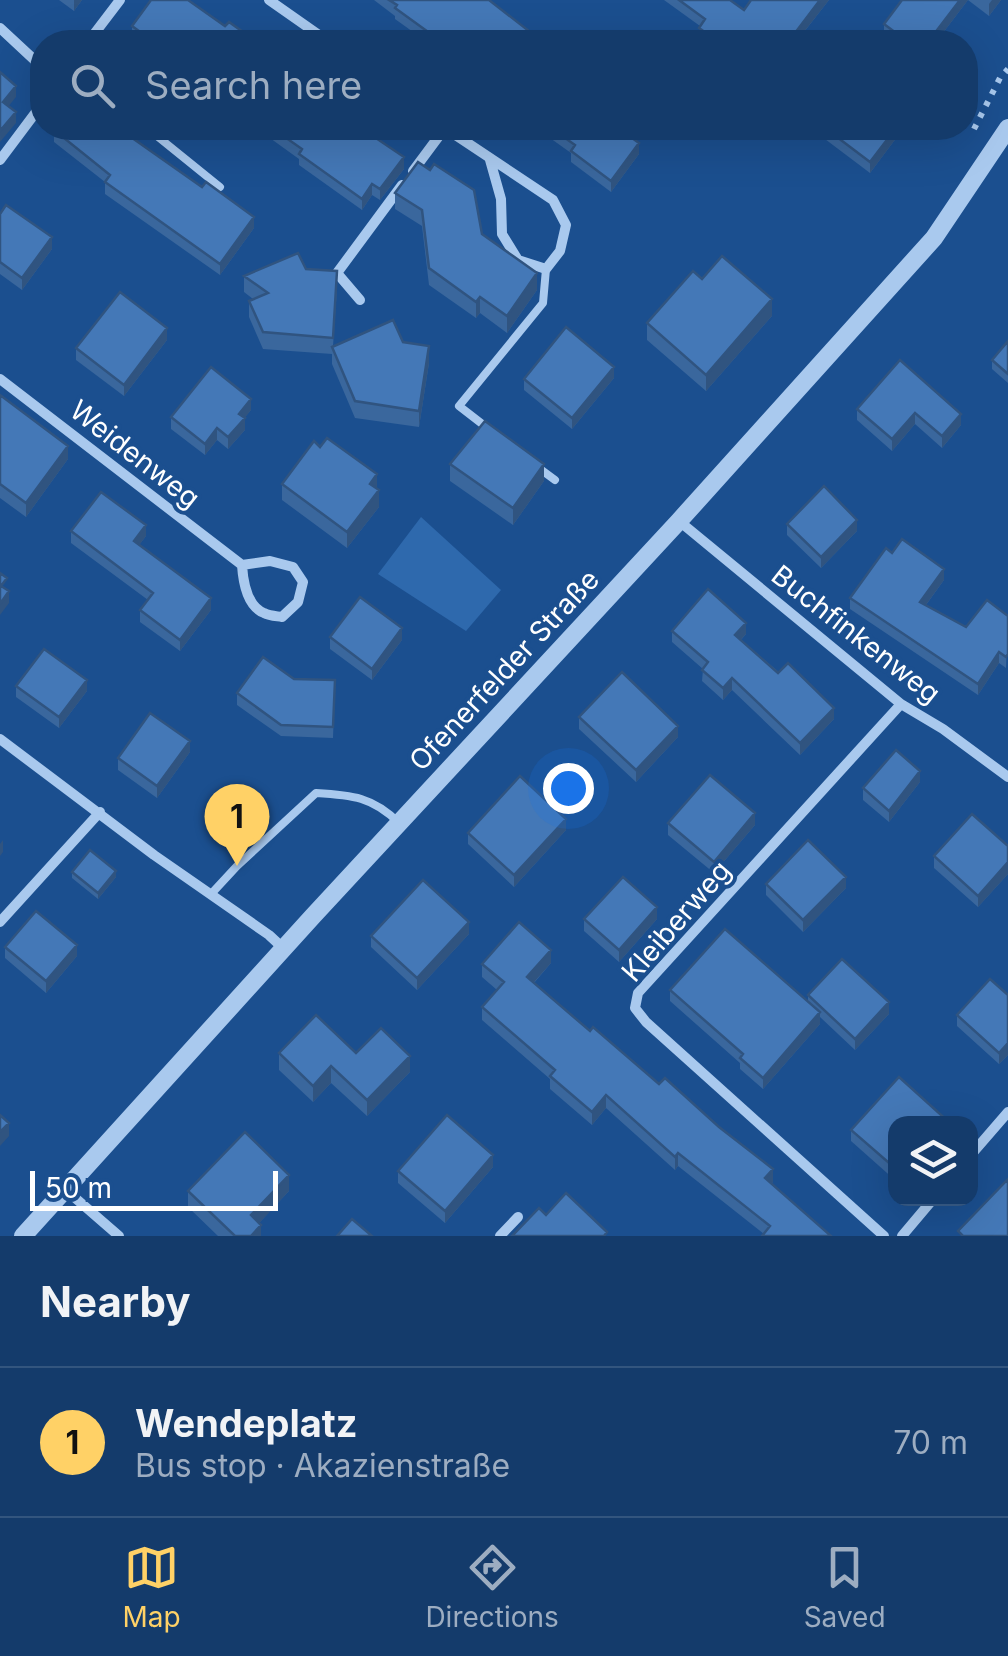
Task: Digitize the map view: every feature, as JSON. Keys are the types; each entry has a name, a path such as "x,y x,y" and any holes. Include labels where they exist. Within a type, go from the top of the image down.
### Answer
{"street":[{"path":"97,30 120,0"},
{"path":"269,0 312,30"},
{"path":"0,28 30,55"},
{"path":"0,160 30,120"},
{"name":"Ofenerfelder Straße","path":"23,1236 934,238 1008,128"},
{"path":"360,300 337,273 436,140"},
{"path":"462,140 553,200 566,225 560,251 546,269 518,260 502,234 501,199 490,160"},
{"name":"Weidenweg","path":"0,379 242,565"},
{"name":"Buchfinkenweg","path":"679,521 901,704 943,729 1008,777"},
{"path":"270,561 293,567 303,582 298,602 282,616 263,613 248,593 242,565 270,561"},
{"name":"Kleiberweg","path":"884,1236 635,1008 638,993 901,704"},
{"path":"0,738 284,949"},
{"path":"0,922 100,812"},
{"path":"978,1147 1008,1112"},
{"path":"66,1190 120,1236"},
{"path":"902,1236 927,1206"},
{"path":"500,1236 518,1217"}],"lane":[{"path":"162,140 220,188"},
{"path":"500,438 459,406 543,304 546,269"},
{"path":"528,459 555,480"},
{"path":"212,893 316,793 349,795 383,807 400,823"}],"shaded area":[{"path":"421,517 501,590 466,631 378,574"}],"building":[{"path":"151,0 188,0 225,26 229,22 240,30 138,30 132,26"},
{"path":"389,0 489,0 528,30 425,30 395,8 397,5"},
{"path":"679,0 730,0 744,10 751,0 820,0 797,30 702,30 699,28 705,19"},
{"path":"902,0 960,0 937,30 892,30 884,24"},
{"path":"0,72 16,86 3,102 16,112 0,131"},
{"path":"66,140 135,140 202,187 206,182 254,217 220,264 105,182 110,175"},
{"path":"289,140 379,140 404,157 380,189 372,184 362,199 299,154 302,149"},
{"path":"568,140 639,143 611,181 571,151 575,145"},
{"path":"841,140 887,140 870,162"},
{"path":"418,162 430,170 434,164 474,190 482,234 537,273 507,316 480,297 476,302 429,268 422,210 395,193"},
{"path":"6,205 52,237 22,278 0,262 0,214"},
{"path":"298,253 306,269 337,271 333,338 263,332 249,301 268,293 244,276"},
{"path":"722,256 772,299 706,375 647,323 693,271 702,279"},
{"path":"120,292 167,328 124,385 76,348"},
{"path":"393,320 403,342 429,346 419,411 355,401 332,347"},
{"path":"566,327 614,367 572,418 524,379"},
{"path":"1008,341 1008,374 992,360"},
{"path":"900,360 961,414 942,436 915,413 892,439 857,409"},
{"path":"211,367 251,399 239,414 245,418 228,437 217,428 205,444 171,417"},
{"path":"0,395 68,446 26,503 0,484"},
{"path":"485,421 544,464 513,508 450,464"},
{"path":"327,438 377,474 370,484 379,490 347,532 282,484 314,441 320,447"},
{"path":"824,486 857,520 821,557 787,524"},
{"path":"101,492 146,525 134,541 211,598 180,640 140,610 153,593 71,531"},
{"path":"902,539 944,569 920,602 966,627 987,600 1008,616 1008,654 1006,657 999,652 978,684 850,598 886,548 892,553"},
{"path":"0,573 7,578 1,586 9,591 0,604"},
{"path":"708,589 746,623 735,635 778,673 788,663 834,708 800,743 732,678 723,688 702,670 708,662 672,631"},
{"path":"360,597 402,628 372,669 330,637"},
{"path":"44,649 87,680 59,717 16,686"},
{"path":"263,657 294,679 335,680 333,727 281,725 237,693"},
{"path":"622,672 678,726 636,770 579,717"},
{"path":"150,713 190,741 157,786 118,758"},
{"path":"896,750 920,771 889,811 863,788"},
{"path":"710,775 755,813 714,862 668,823"},
{"path":"520,776 566,819 514,875 468,833"},
{"path":"972,814 1008,846 1008,862 978,896 934,856"},
{"path":"808,840 846,877 803,920 766,884"},
{"path":"90,850 116,871 98,893 72,872"},
{"path":"623,877 657,907 619,950 584,919"},
{"path":"423,880 469,922 417,978 371,936"},
{"path":"36,911 77,945 46,981 5,947"},
{"path":"519,922 551,950 527,977 659,1084 665,1078 773,1169 765,1178 831,1236 762,1236 770,1226 678,1153 675,1157 606,1095 592,1112 550,1076 555,1070 482,1007 504,982 482,964"},
{"path":"725,929 820,1012 763,1078 740,1058 743,1054 670,990"},
{"path":"842,959 889,1002 855,1039 808,995"},
{"path":"990,979 1008,995 1008,1043 999,1053 957,1015"},
{"path":"316,1015 356,1053 381,1028 410,1056 367,1100 331,1066 313,1086 279,1053"},
{"path":"899,1077 942,1116 888,1116 888,1162 851,1130"},
{"path":"0,1115 9,1123 0,1132"},
{"path":"447,1115 493,1155 445,1211 398,1171"},
{"path":"245,1132 289,1175 251,1215 261,1225 251,1236 235,1236 188,1191"},
{"path":"1008,1179 1008,1236 963,1236 958,1231"},
{"path":"566,1193 607,1232 604,1236 512,1236 539,1208 546,1215"},
{"path":"352,1219 372,1236 337,1236"}],"place":[{"name":"Wendeplatz","path":"237,866"}]}
